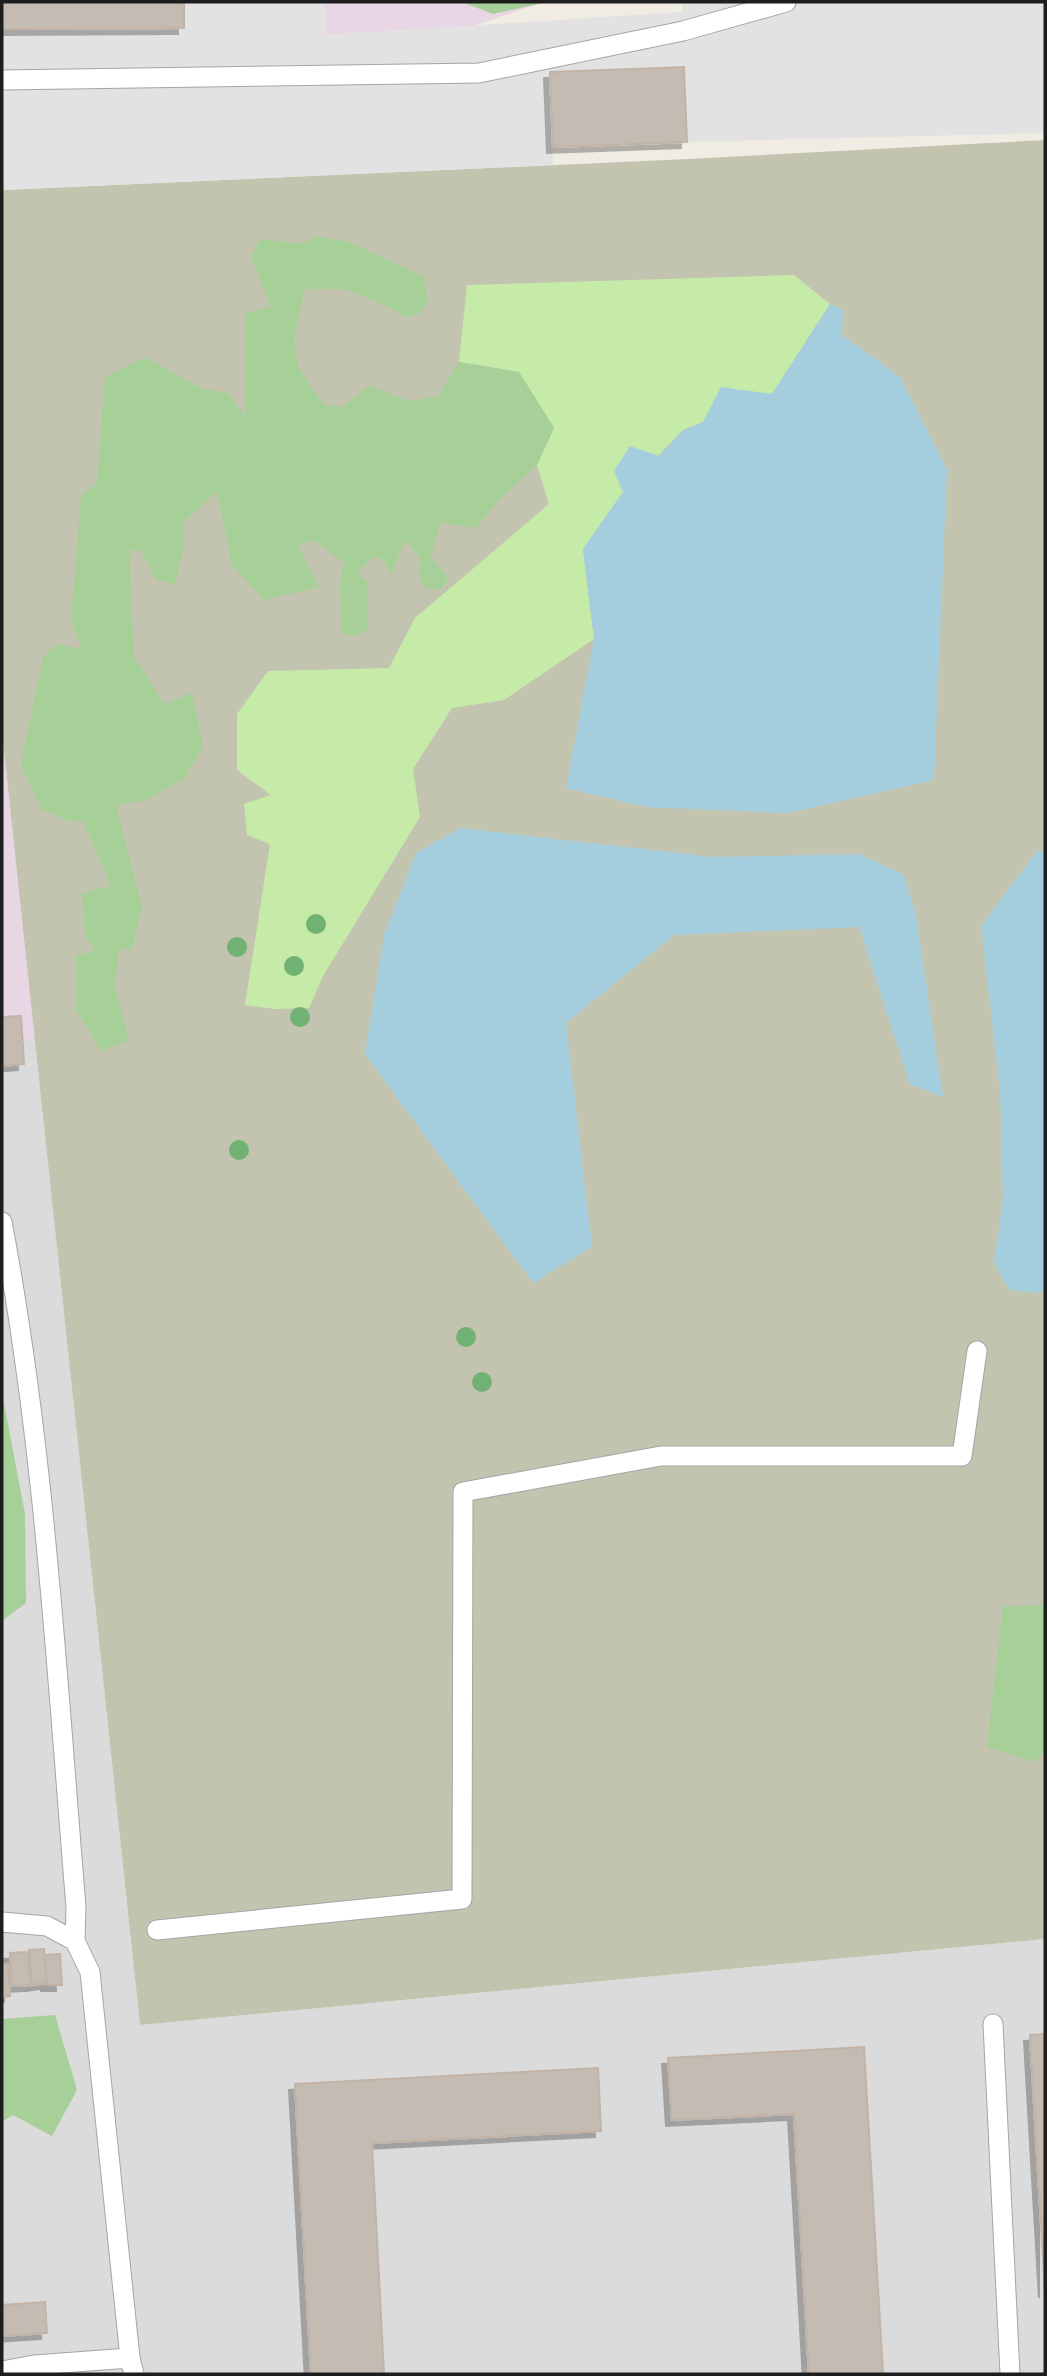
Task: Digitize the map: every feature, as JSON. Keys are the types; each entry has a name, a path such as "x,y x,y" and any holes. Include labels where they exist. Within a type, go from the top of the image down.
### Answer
{"lane":[{"path":"2,80 479,73 683,31 786,2"},
{"path":"2,1222 13,1280 41,1481 76,1907 75,1941 90,1972 132,2366 34,2365 2,2371"},
{"path":"158,1930 462,1899 463,1492 661,1456 962,1456 977,1351"},
{"path":"2,1922 47,1926 75,1941"},
{"path":"993,2024 1010,2374"}],"shaded area":[{"path":"184,2 325,2 326,35 682,12 682,2 1045,2 1045,133 687,142 684,67 550,72 553,165 2,190 2,29 184,28"},
{"path":"325,2 544,2 473,26 325,35"},
{"path":"1045,140 1045,1939 140,2025 2,732 2,190"},
{"path":"2,732 35,1038 23,1039 24,1064 2,1066"},
{"path":"23,1038 35,1038 140,2025 1045,1939 1045,2374 2,2374 2,1066 24,1064"}],"green space":[{"path":"462,2 547,2 493,14"},
{"path":"318,236 349,242 423,276 428,300 419,314 407,318 391,308 345,289 305,289 294,337 298,367 324,405 342,407 369,386 409,401 437,397 459,362 519,372 554,428 537,465 499,500 476,528 440,523 431,557 448,578 442,589 428,590 419,579 420,558 405,540 391,575 383,559 374,557 358,572 367,583 368,628 359,636 341,633 340,583 344,563 314,540 298,545 319,587 264,600 232,565 217,491 183,523 183,550 175,584 157,580 141,551 129,549 134,656 164,704 192,693 203,746 185,778 144,801 116,805 142,906 132,951 119,948 115,988 129,1040 101,1051 76,1010 76,956 95,950 85,935 82,893 111,886 83,821 69,821 41,809 21,764 43,657 56,644 83,650 71,623 81,496 97,483 105,377 145,357 202,389 228,393 245,416 245,313 271,307 251,257 260,239 302,244"},
{"path":"794,275 830,304 772,394 721,388 704,422 683,430 623,492 583,549 594,639 504,700 452,708 413,769 420,817 323,976 309,1008 275,1009 245,1005 270,844 247,835 244,804 271,795 237,770 237,714 268,671 389,668 415,618 549,504 537,465 554,428 519,372 459,362 467,285"},
{"path":"2,1392 25,1514 26,1603 2,1621"},
{"path":"1045,1605 1045,1750 1036,1762 987,1747 1003,1606"},
{"path":"55,2015 77,2090 52,2136 13,2115 2,2122 2,2019"}],"water":[{"path":"830,304 843,310 842,335 900,377 947,470 934,780 788,813 646,807 566,788 594,639 583,549 623,492 614,471 630,446 659,456 683,430 703,422 721,387 772,394"},
{"path":"461,828 713,857 859,854 903,874 915,909 943,1097 910,1084 859,927 674,935 566,1023 592,1247 533,1283 365,1054 384,935 416,853"},
{"path":"1045,851 1045,1289 1039,1293 1009,1290 994,1262 1003,1200 1000,1091 981,926 1036,852"}],"building":[{"path":"2,2 184,2 184,28 2,29"},
{"path":"684,67 687,142 553,147 550,72"},
{"path":"21,1016 24,1064 2,1066 2,1017"},
{"path":"44,1949 46,1983 32,1985 29,1950"},
{"path":"28,1952 30,1985 12,1986 10,1953"},
{"path":"60,1954 62,1985 47,1985 45,1955"},
{"path":"2,1964 8,1964 10,1996 2,1997"},
{"path":"1045,2034 1045,2292 1030,2035"},
{"path":"864,2047 883,2374 809,2374 794,2114 672,2120 668,2058"},
{"path":"598,2068 601,2131 372,2143 384,2374 311,2374 295,2084"},
{"path":"45,2302 47,2333 2,2336 2,2305"}]}
